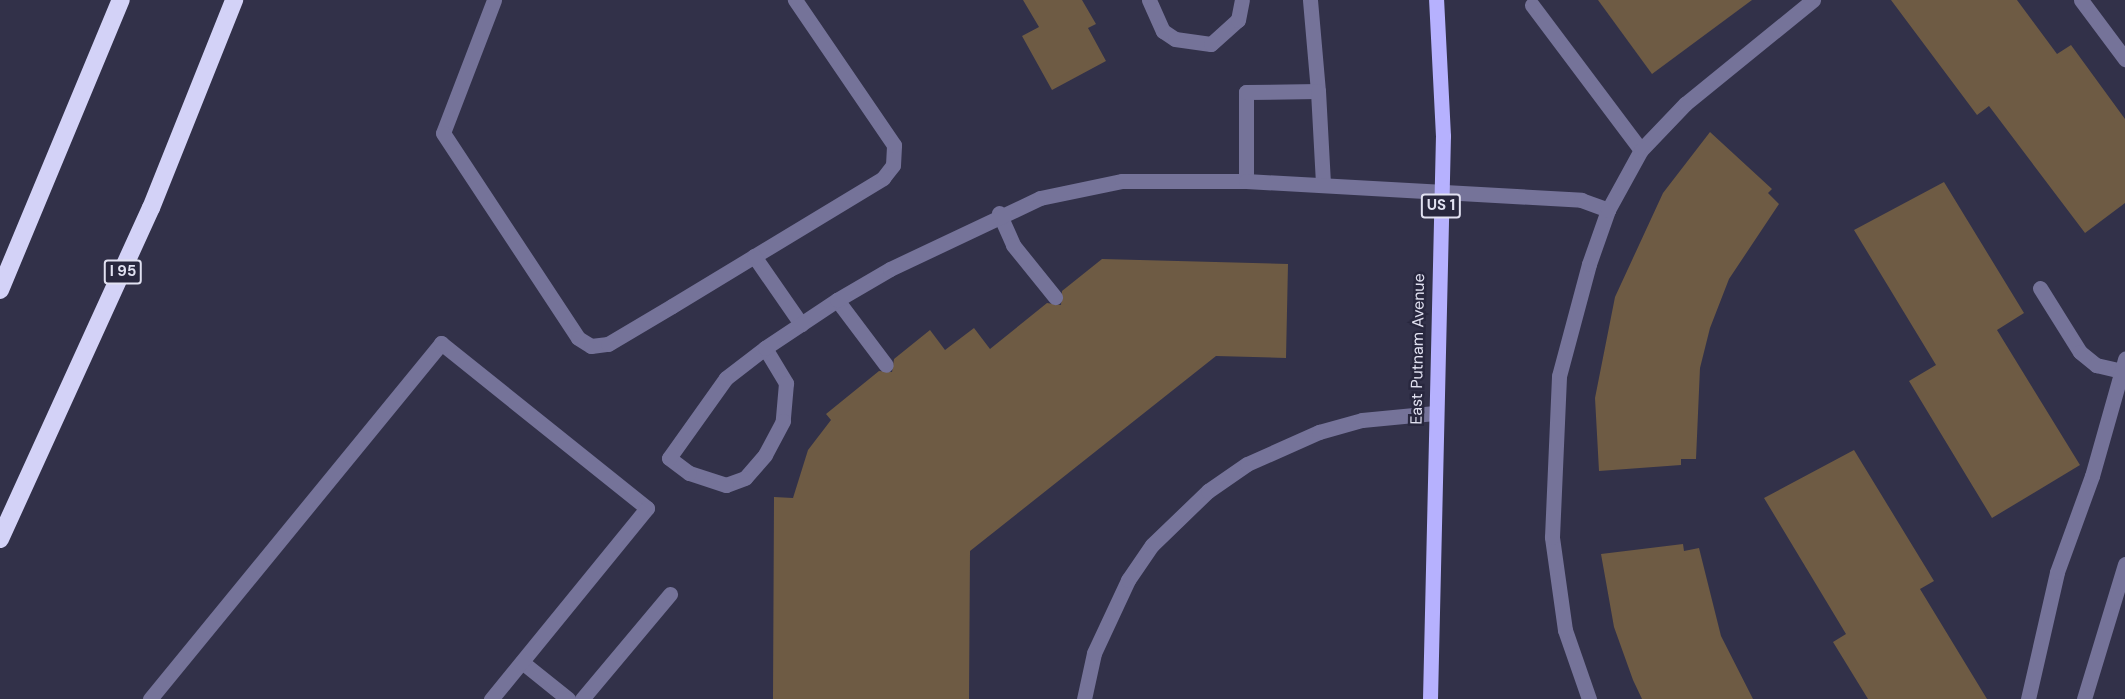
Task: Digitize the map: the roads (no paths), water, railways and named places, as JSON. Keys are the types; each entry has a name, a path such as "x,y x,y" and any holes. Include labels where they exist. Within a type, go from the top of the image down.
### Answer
{"highway":[{"path":"0,290 121,0"},
{"name":"I 95","path":"0,539 151,208 234,0"}],"main road":[{"name":"East Putnam Avenue","path":"1430,699 1434,413 1442,192 1436,0"}],"street":[{"path":"494,0 443,133 579,338 591,345 608,344 883,178 893,165 894,146 795,0"},
{"path":"1149,0 1163,32 1193,44 1211,44 1238,20 1242,0"},
{"path":"1310,0 1323,184"},
{"path":"1589,699 1573,660 1555,579 1552,494 1559,376 1574,311 1608,210 1641,150 1685,104 1792,6 1813,0"},
{"path":"2081,0 2125,59"},
{"path":"1532,5 1641,150"},
{"path":"1246,181 1246,93 1318,91"},
{"path":"765,348 786,383 783,421 765,455 745,478 726,485 689,473 669,458 726,378 765,348 837,300 931,246 999,213 1077,188 1122,181 1246,181 1323,184 1581,200 1608,210"},
{"path":"999,213 1014,245 1055,297"},
{"path":"754,256 801,324"},
{"path":"2028,699 2057,572 2092,476 2123,365 2096,365 2080,352 2040,288"},
{"path":"837,300 886,365"},
{"path":"150,699 441,343 647,508 490,699"},
{"path":"1084,699 1095,654 1128,580 1152,545 1208,491 1247,464 1319,432 1362,420 1434,413"},
{"path":"2084,699 2125,564"},
{"path":"582,699 670,594"},
{"path":"522,662 568,699"}]}
